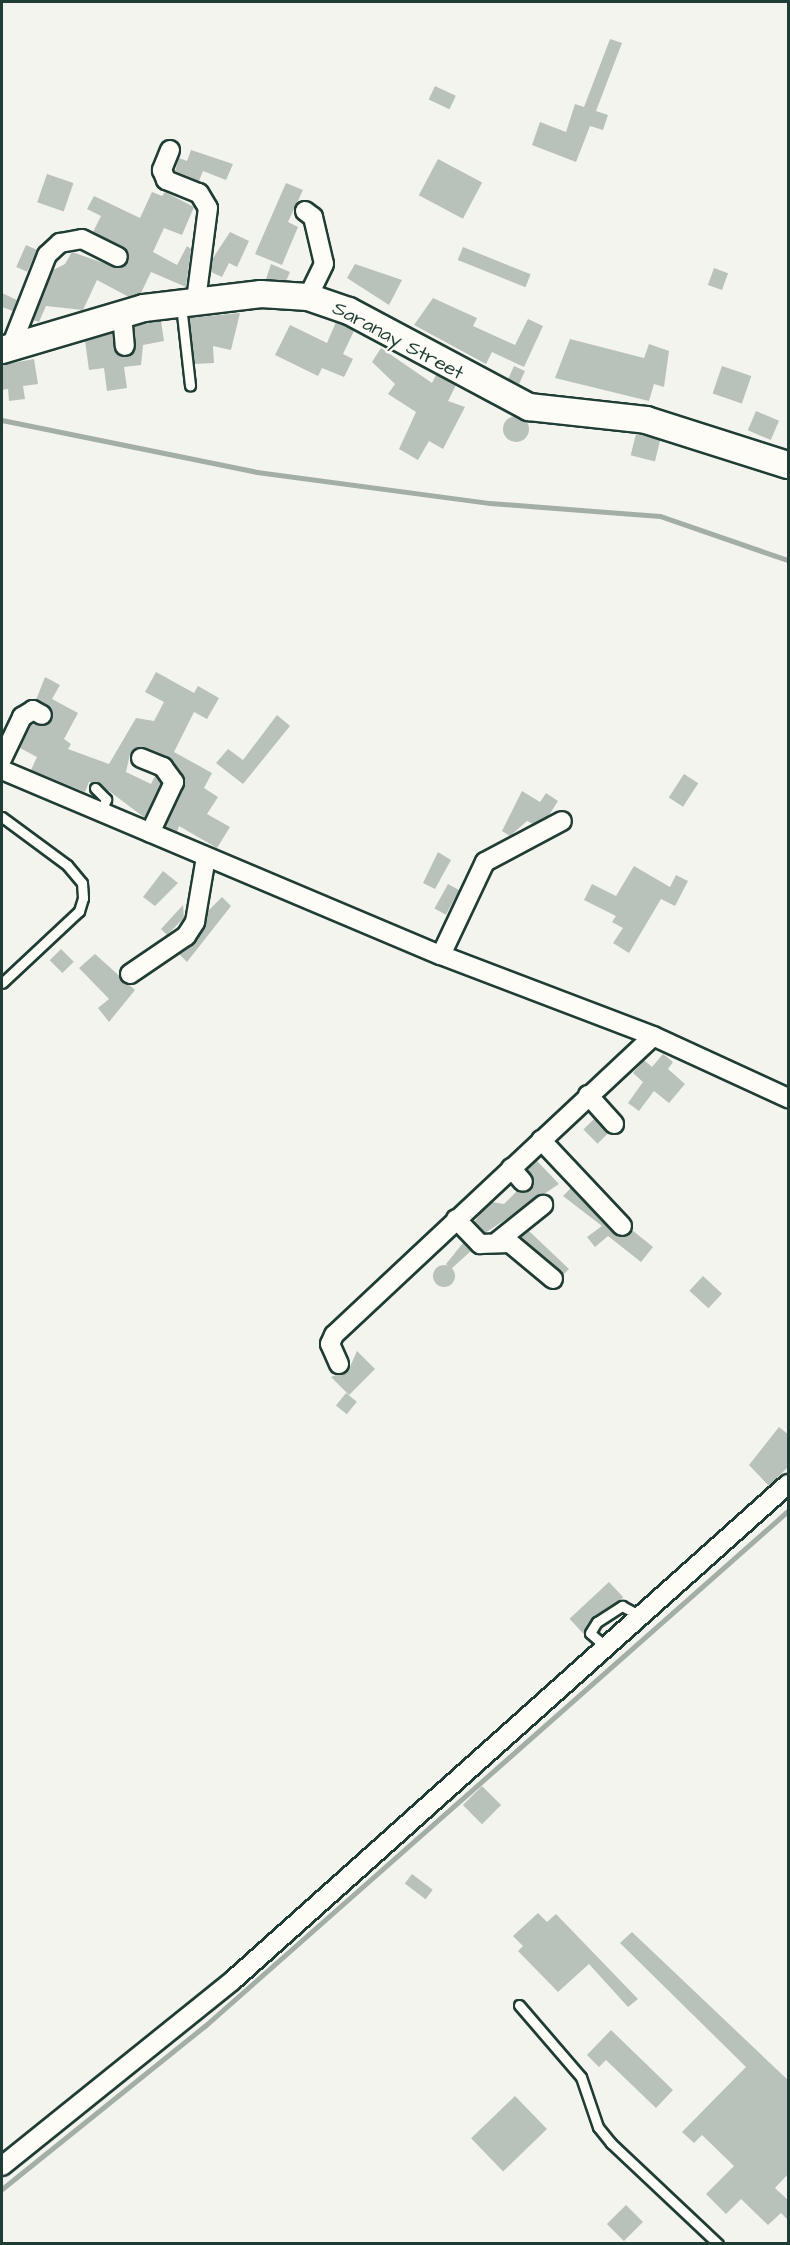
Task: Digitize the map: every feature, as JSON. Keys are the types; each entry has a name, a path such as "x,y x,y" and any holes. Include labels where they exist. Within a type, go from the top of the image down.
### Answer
{"street":[{"path":"170,150 163,167 166,180 199,193 208,207 188,301"},
{"path":"304,211 313,217 324,264 308,297"},
{"path":"6,349 47,255 60,243 82,239 118,256"},
{"name":"Saranay Street","path":"6,349 122,315 188,301 308,297 349,311 529,407 646,420 789,465"},
{"path":"122,315 125,345"},
{"path":"2,759 21,717 33,710 42,715"},
{"path":"141,758 163,767 174,782 150,833"},
{"path":"2,770 441,955 653,1036 789,1098"},
{"path":"441,955 485,862 562,821"},
{"path":"130,974 186,936 195,922 206,857"},
{"path":"339,1364 330,1344 334,1335 456,1219 517,1175 541,1140 653,1036"},
{"path":"588,1095 614,1125"},
{"path":"541,1140 622,1226"},
{"path":"456,1219 480,1244 498,1241 543,1205"},
{"path":"498,1241 518,1249 553,1279"},
{"path":"2,2166 232,1981 789,1484"}],"lane":[{"path":"188,301 190,385"},
{"path":"95,788 106,799 101,813"},
{"path":"2,817 67,866 82,883 83,898 80,911 2,982"},
{"path":"519,2005 581,2078 598,2127 611,2143 718,2244"}],"building":[{"path":"610,39 622,43 596,111 608,115 603,130 590,126 576,162 532,145 540,122 566,132 575,104 584,107"},
{"path":"435,86 456,96 450,109 429,100"},
{"path":"191,150 233,164 226,180 203,171 199,181 175,171 179,158 187,161"},
{"path":"438,159 482,182 463,219 419,195"},
{"path":"47,174 73,183 64,211 37,202"},
{"path":"286,183 303,190 288,222 298,227 282,265 255,254"},
{"path":"152,192 162,196 165,192 194,207 182,235 164,228 153,252 177,265 187,246 191,249 186,287 151,272 141,293 129,297 97,280 83,310 46,306 39,322 33,320 53,270 65,264 72,252 118,268 128,261 124,247 93,232 101,216 87,209 94,196 140,218"},
{"path":"230,232 249,241 237,267 229,263 222,277 211,272 213,258"},
{"path":"26,245 37,250 27,272 16,267"},
{"path":"463,247 531,274 525,287 458,260"},
{"path":"271,264 290,272 286,281 266,279"},
{"path":"355,264 402,280 389,305 347,278"},
{"path":"714,268 728,273 722,290 708,285"},
{"path":"2,293 17,300 13,311 2,307"},
{"path":"433,298 477,318 473,326 515,345 528,319 543,326 524,367 492,352 486,364 414,325"},
{"path":"240,313 231,350 213,346 214,363 194,364 189,318"},
{"path":"161,321 164,341 143,345 141,365 124,367 127,388 107,391 104,368 89,370 85,341 112,333 116,352 127,357 135,350 134,326"},
{"path":"336,322 354,331 343,354 353,359 344,377 322,368 318,376 275,355 290,325 327,343"},
{"path":"570,339 644,358 649,344 669,351 664,387 654,384 649,401 555,378"},
{"path":"381,348 432,383 436,375 456,385 448,401 465,407 443,449 429,441 418,460 399,449 416,412 388,394 395,384 372,362"},
{"path":"34,359 38,384 23,386 25,399 9,401 8,389 2,390 2,365"},
{"path":"514,366 525,371 519,384 508,379"},
{"path":"722,366 751,376 742,404 713,393"},
{"path":"756,411 779,421 771,440 748,430"},
{"path":"516,416 525,420 529,429 525,438 516,442 507,438 503,429 507,420"},
{"path":"636,434 660,440 655,461 631,455"},
{"path":"156,672 194,693 198,686 219,698 207,719 194,712 174,752 212,773 204,788 218,797 207,814 230,827 217,848 179,826 177,832 165,827 185,782 167,757 140,747 130,754 126,772 151,784 155,776 161,783 145,818 97,782 89,782 85,792 31,770 37,757 20,748 31,725 52,720 51,709 36,700 45,677 60,685 52,699 78,713 64,739 71,744 68,749 109,764 136,718 154,721 164,702 145,692"},
{"path":"277,715 290,726 243,784 216,763 228,749 243,760"},
{"path":"684,774 698,783 683,807 669,797"},
{"path":"522,791 540,802 546,793 558,801 549,815 533,824 527,821 510,836 502,831"},
{"path":"438,852 451,860 435,889 423,883"},
{"path":"634,866 670,887 676,875 688,881 675,906 661,899 629,953 613,943 623,928 612,922 616,916 584,900 592,884 616,896"},
{"path":"163,871 178,883 155,906 143,897"},
{"path":"448,884 459,890 446,915 434,908"},
{"path":"222,897 231,906 187,962 179,954 195,942 208,911"},
{"path":"183,905 184,918 167,935 161,929"},
{"path":"61,949 74,962 62,973 50,960"},
{"path":"95,954 135,990 109,1022 98,1008 109,999 79,968"},
{"path":"663,1054 673,1062 668,1069 685,1084 669,1103 654,1091 639,1111 628,1103 643,1082 633,1073 644,1060 652,1067"},
{"path":"594,1119 608,1133 598,1144 583,1130"},
{"path":"537,1161 559,1184 485,1233 474,1222 492,1202 504,1204 517,1191 531,1190 534,1181 527,1169"},
{"path":"571,1188 614,1234 624,1237 632,1230 653,1247 641,1262 608,1236 595,1247 587,1237 602,1226 563,1196"},
{"path":"529,1231 569,1269 563,1275 521,1237"},
{"path":"463,1243 471,1251 451,1269 446,1264"},
{"path":"444,1265 452,1268 455,1276 452,1284 444,1287 436,1284 433,1276 436,1268"},
{"path":"703,1276 722,1294 708,1308 689,1291"},
{"path":"357,1351 375,1369 349,1395 331,1377 348,1371"},
{"path":"346,1393 357,1402 347,1414 336,1405"},
{"path":"779,1427 789,1435 789,1466 769,1486 749,1465"},
{"path":"609,1582 623,1597 584,1634 570,1619"},
{"path":"482,1786 501,1805 482,1824 463,1805"},
{"path":"412,1874 433,1890 426,1899 405,1884"},
{"path":"538,1913 547,1922 556,1914 638,1999 628,2007 589,1964 558,1992 518,1951 523,1946 513,1936"},
{"path":"632,1932 789,2081 789,2173 775,2188 789,2201 789,2221 781,2213 768,2225 741,2199 726,2214 706,2194 734,2166 702,2135 694,2143 682,2132 746,2067 620,1943"},
{"path":"611,2030 673,2090 656,2108 606,2060 599,2067 587,2055"},
{"path":"515,2096 547,2129 503,2171 471,2138"},
{"path":"626,2205 643,2222 624,2241 607,2224"}],"waterway":[{"path":"2,420 257,472 490,503 660,516 788,560"},
{"path":"2,2189 205,2026 788,1511"}]}
